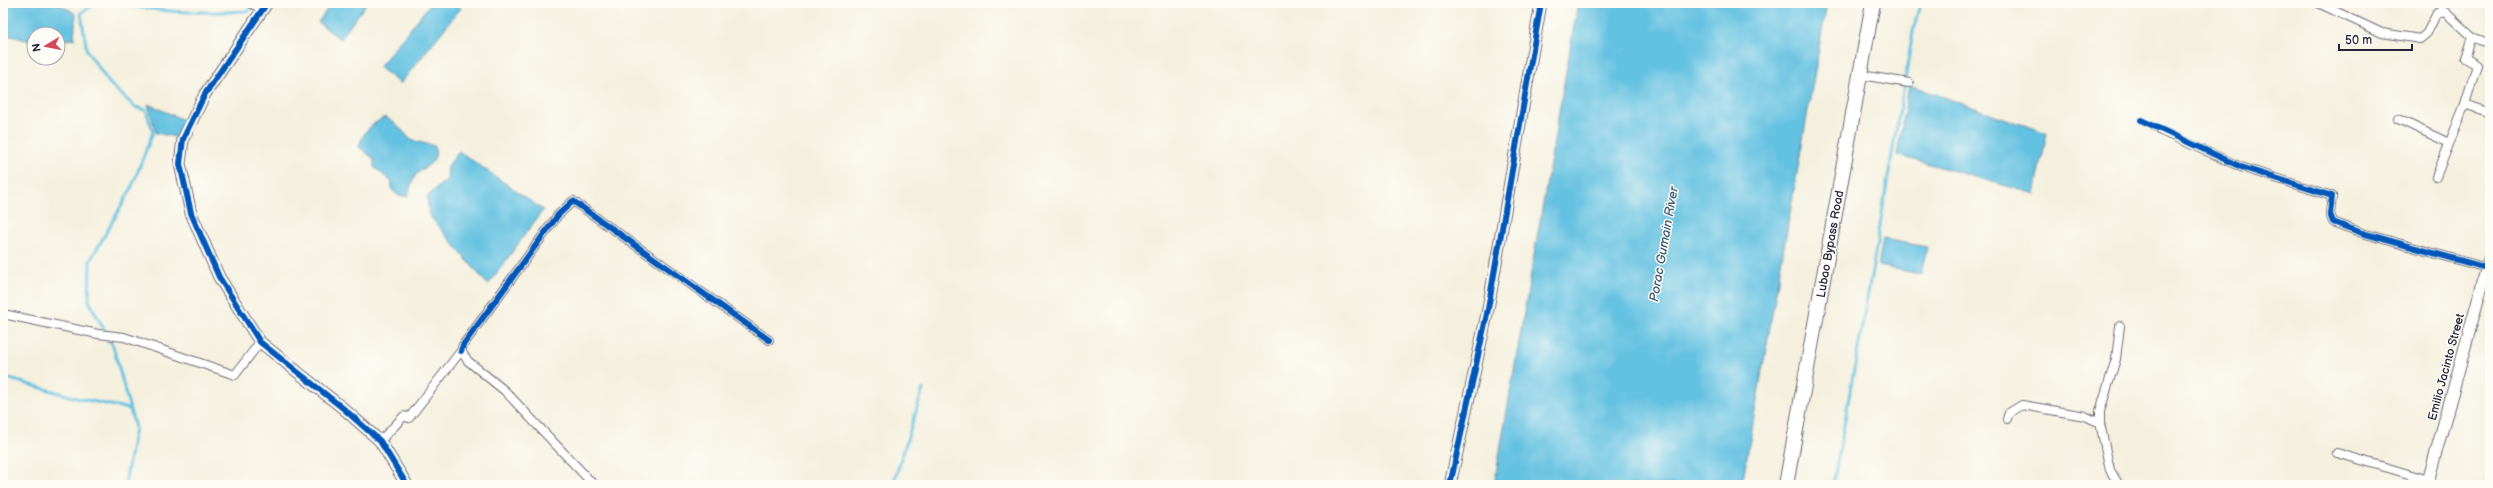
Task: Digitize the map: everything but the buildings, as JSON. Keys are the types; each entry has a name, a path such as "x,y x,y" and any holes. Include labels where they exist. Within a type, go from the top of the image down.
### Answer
{"highway":[{"name":"Lubao Bypass Road","path":"1786,485 1873,3"}],"street":[{"path":"250,3 265,6 205,94 183,139 180,164 191,214 219,277 260,342 344,409 380,441 407,485"},
{"path":"1450,485 1488,309 1541,3"},
{"path":"2318,3 2382,33 2420,39 2426,34 2437,13 2442,14 2445,12 2472,37 2490,44"},
{"path":"2441,3 2442,14"},
{"path":"2436,177 2465,104 2477,65 2465,58 2472,37"},
{"path":"1861,74 1905,82"},
{"path":"2465,104 2490,113"},
{"path":"2398,119 2449,143"},
{"path":"2161,131 2241,168 2332,196 2330,214 2333,222 2362,233 2487,268"},
{"path":"380,441 404,416 409,418 461,351 463,345 558,215 572,201 769,340"},
{"name":"Emilio Jacinto Street","path":"2428,482 2487,282 2487,268 2490,256"},
{"path":"3,314 98,334 124,337 235,375 260,342"},
{"path":"2119,485 2110,470 2100,423 2100,411 2116,359 2120,326"},
{"path":"461,351 468,361 505,391 594,485"},
{"path":"2007,419 2009,413 2022,405 2085,416 2100,423"},
{"path":"2337,454 2428,482"}],"water":[{"path":"3,3 58,3 76,14 74,39 66,40 66,26 26,26 26,40 3,34"},
{"path":"332,3 367,3 340,39 318,22"},
{"path":"431,3 456,3 461,8 400,84 379,67"},
{"name":"Porac Gumain River","path":"1578,3 1827,3 1742,485 1494,485"},
{"path":"1909,85 2047,133 2035,194 1897,155"},
{"path":"148,104 186,121 179,138 156,133"},
{"path":"386,117 398,126 411,140 435,146 435,157 431,163 420,171 415,177 408,196 399,196 391,189 392,182 374,167 374,159 359,147 365,132 376,122"},
{"path":"459,151 543,210 488,285 429,215 427,197 447,179 448,166"},
{"path":"1883,239 1927,247 1921,274 1878,266"}],"waterway":[{"path":"96,3 81,13 87,51 110,84 135,107 146,110 153,132 131,189 90,261 89,301 113,346 135,428 125,485"},
{"path":"119,3 135,7 184,12 249,11 254,5"},
{"path":"1833,485 1873,266 1913,32 1920,3"},
{"path":"3,377 77,398 130,409"},
{"path":"893,485 923,389"}],"tunnel":[{"path":"2141,120 2161,131"}],"cycle path":[{"path":"267,3 205,94 183,139 180,164 191,213 219,277 260,342 344,409 380,441 407,485"},
{"path":"1450,485 1488,309 1541,3"},
{"path":"2141,120 2241,167 2332,196 2330,214 2333,222 2362,233 2487,268"},
{"path":"461,351 463,345 558,215 573,201 769,340"}]}
